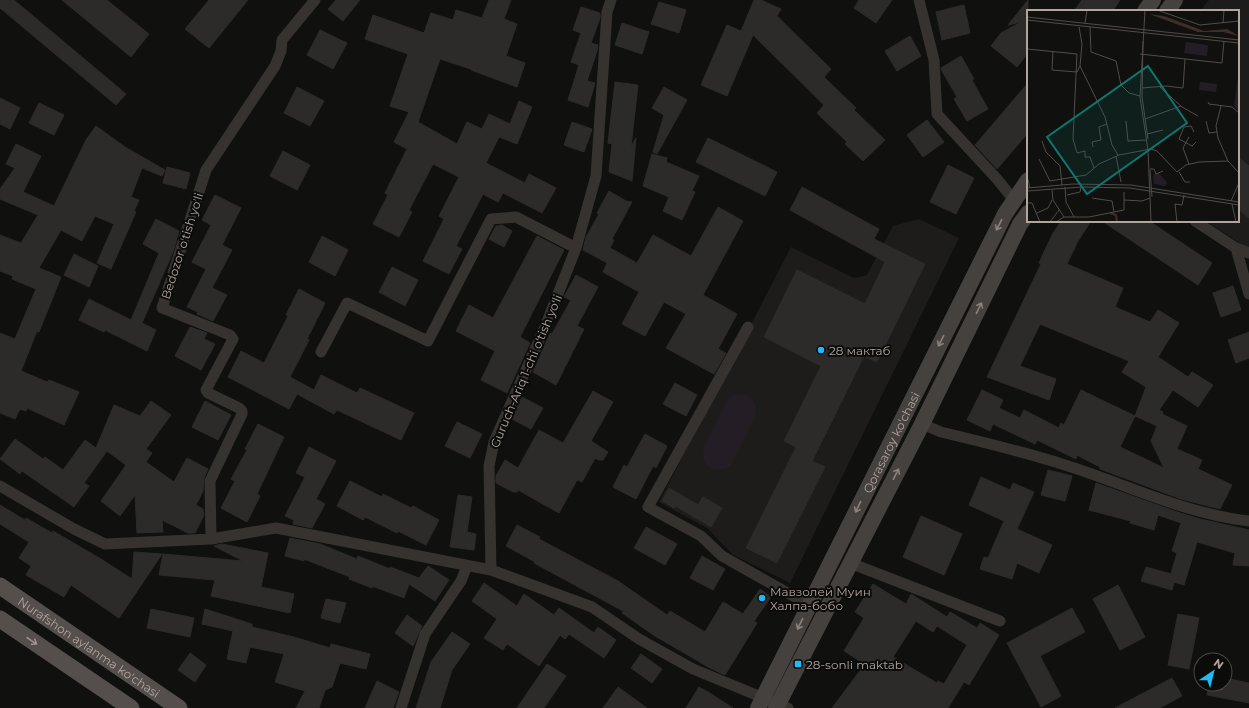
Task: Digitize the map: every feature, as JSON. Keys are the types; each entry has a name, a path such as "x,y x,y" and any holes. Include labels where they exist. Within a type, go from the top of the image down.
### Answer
{"main road":[{"path":"1146,10 1153,0"},
{"path":"1168,10 1175,0"},
{"name":"Qorasaroy ko'chasi","path":"773,705 809,605 1002,221 1027,181"},
{"name":"Qorasaroy ko'chasi","path":"773,705 850,563 922,424 1020,224 1027,214"},
{"name":"Nurafshon aylanma ko'chasi","path":"0,586 179,708"},
{"path":"0,619 131,708"},
{"path":"114,696 122,695 129,689 131,682 130,674"}],"street":[{"name":"Bedozor o'tish yo'li","path":"211,539 210,481 242,414 242,411 239,408 208,393 206,390 233,339 230,335 162,308 206,170 275,66 281,51 282,40 315,0"},
{"name":"Guruch-Ariq 1-chi o'tish yo'li","path":"491,570 489,466 494,442 545,328 576,248 596,176 607,12 611,0"},
{"path":"919,0 934,60 937,114 997,179 1014,200"},
{"path":"321,352 347,303 428,340 491,219 516,217 576,248"},
{"path":"1196,222 1236,248 1249,252"},
{"path":"1236,248 1249,294"},
{"path":"748,326 648,508 701,536 722,556 809,605"},
{"path":"922,424 941,432 1066,465 1172,504 1230,519 1249,521"},
{"path":"0,486 74,529 105,544 211,539 276,528 491,570 592,607 639,640 693,669 745,689 773,705"},
{"path":"850,563 1000,621"},
{"path":"401,708 425,634 461,581 467,566"}],"shaded area":[{"path":"1209,0 1249,0 1249,249 1208,222 1239,222 1239,10 1201,10"},
{"name":"28 мактаб","path":"919,219 959,238 790,583 733,555 707,528 659,502 791,247 854,278 867,275 893,226"},
{"path":"741,394 754,401 756,408 755,416 730,466 719,470 710,468 704,460 704,448 729,398 734,395"}],"building":[{"path":"0,0 14,0 126,94 116,105 0,8"},
{"path":"62,0 107,0 149,34 131,57"},
{"path":"209,0 248,0 209,48 185,29"},
{"path":"336,0 360,0 343,21 328,9"},
{"path":"489,0 511,0 504,19 517,24 506,56 525,63 517,87 440,59 418,122 457,144 467,122 482,129 489,114 510,124 519,101 532,107 517,144 499,137 486,163 525,183 529,174 556,188 542,213 503,193 498,202 483,194 456,246 462,249 449,274 423,261 444,219 439,216 459,177 433,164 409,210 412,212 399,237 373,224 388,195 385,193 407,149 394,142 409,112 390,106 408,54 365,39 373,15 424,33 431,13 453,20 456,10 482,18"},
{"path":"754,0 761,0 781,9 777,16 831,69 824,77 856,108 854,110 885,140 863,161 845,144 847,142 817,113 824,105 753,35 727,96 701,85 727,25 741,31"},
{"path":"859,0 892,0 876,23 854,8"},
{"path":"1028,0 1027,54 1017,67 991,46 1001,33 1021,22 1008,25"},
{"path":"1082,0 1120,0 1114,10 1075,10"},
{"path":"659,2 686,10 679,33 651,24"},
{"path":"964,5 970,33 942,40 936,12"},
{"path":"581,7 600,13 600,18 591,43 598,45 587,81 595,83 588,107 568,100 579,65 571,62 581,33 573,30"},
{"path":"622,23 649,32 642,54 615,45"},
{"path":"320,30 347,43 333,69 307,55"},
{"path":"910,36 921,56 897,71 885,51"},
{"path":"961,56 988,109 967,121 954,99 957,97 941,68"},
{"path":"615,82 638,85 631,147 636,138 632,181 609,172 612,144 608,143"},
{"path":"1027,84 1027,134 997,169 975,145"},
{"path":"297,87 324,101 310,126 284,113"},
{"path":"664,87 687,100 657,154 653,152 664,115 652,108"},
{"path":"0,98 20,108 10,129 0,124"},
{"path":"39,103 64,115 54,135 29,123"},
{"path":"927,120 944,142 923,157 907,135"},
{"path":"572,122 592,129 584,152 564,145"},
{"path":"96,126 125,147 165,170 162,176 142,168 131,197 139,200 134,211 136,212 111,269 97,263 114,224 95,216 82,241 61,230 39,268 61,277 39,332 37,331 21,371 47,382 49,380 79,392 64,425 27,408 26,411 20,409 15,419 0,413 0,333 15,339 36,289 12,279 13,276 0,271 0,235 21,243 38,215 0,199 0,189 15,168 6,164 16,144 41,156 23,192 54,206 86,140"},
{"path":"708,138 777,172 765,196 696,162"},
{"path":"283,151 310,165 297,190 270,176"},
{"path":"652,154 667,158 666,162 699,176 692,191 695,192 682,220 663,211 669,197 643,186"},
{"path":"1239,158 1249,166 1249,218 1239,210"},
{"path":"948,165 974,178 956,214 930,202"},
{"path":"167,167 190,173 186,189 163,183"},
{"path":"802,187 879,229 874,239 925,264 877,362 864,356 812,461 825,467 777,563 746,548 796,447 784,441 821,366 764,337 797,270 865,304 885,262 790,210"},
{"path":"609,191 626,201 632,202 612,239 614,240 610,248 637,263 653,235 691,256 718,207 743,221 703,295 737,314 718,349 726,353 714,374 666,348 686,314 664,302 645,336 622,324 639,292 603,272 607,263 583,250 586,237 599,214 597,213"},
{"path":"215,195 241,208 222,245 232,250 212,288 227,295 213,321 197,314 198,312 187,307 206,269 192,262 211,225 202,220"},
{"path":"156,219 179,231 173,252 142,323 156,330 147,351 105,330 104,332 79,320 89,299 131,320 159,253 143,244"},
{"path":"1060,222 1090,222 1078,241 1067,264 1123,288 1115,307 1150,322 1158,310 1179,323 1158,357 1188,377 1192,372 1213,385 1198,407 1173,390 1159,410 1163,412 1162,414 1187,426 1177,449 1202,460 1198,469 1232,485 1220,509 1181,499 1100,469 1100,467 1077,455 1076,459 1037,440 1035,444 993,424 990,431 967,420 982,390 1003,400 999,408 1020,418 1024,410 1059,428 1061,423 1064,425 1081,390 1135,416 1146,387 1122,372 1129,361 1040,324 1020,366 1056,379 1049,400 987,377 1041,264 1039,263 1052,235","holes":["1135,416 1157,426 1151,441 1164,468 1120,447"]},
{"path":"1104,222 1150,222 1212,263 1198,285"},
{"path":"502,225 512,231 504,247 489,239 496,226"},
{"path":"322,236 348,250 335,276 309,262"},
{"path":"537,236 564,250 520,337 530,343 507,393 481,380 495,351 456,331 469,305 493,318"},
{"path":"74,254 98,266 89,287 64,275"},
{"path":"392,267 418,280 405,306 379,292"},
{"path":"576,275 598,287 577,326 584,329 556,385 533,372 550,333 552,334 571,300 564,297"},
{"path":"1233,286 1241,310 1221,317 1213,293"},
{"path":"299,289 325,303 307,339 309,340 290,377 314,390 321,375 357,393 360,388 414,413 401,440 337,410 334,414 297,394 289,409 228,377 241,351 264,363 288,316 286,315"},
{"path":"190,327 207,333 204,339 215,344 201,370 175,356"},
{"path":"1249,332 1249,358 1236,363 1228,340"},
{"path":"675,383 697,395 686,416 663,404"},
{"path":"593,391 613,402 591,441 608,452 603,460 595,458 582,482 577,480 559,513 518,490 517,492 513,492 496,483 496,476 505,460 518,468 539,430 563,443"},
{"path":"522,397 543,408 531,429 512,419"},
{"path":"151,401 171,415 146,449 152,453 146,462 174,482 187,458 208,469 204,478 203,491 196,505 203,509 204,515 195,533 188,533 162,520 163,532 137,533 135,495 120,516 101,501 126,465 107,451 84,483 89,486 74,507 22,471 20,474 0,459 15,439 43,459 45,457 63,470 85,440 96,448 114,405 140,416"},
{"path":"205,401 231,415 218,440 192,427"},
{"path":"457,422 482,434 470,458 445,446"},
{"path":"258,424 284,437 257,494 260,496 247,522 221,508 235,481 231,479 247,450 245,449"},
{"path":"645,434 667,446 656,468 653,466 636,499 613,487 624,465 627,467"},
{"path":"309,447 336,461 316,499 325,504 312,528 293,524 294,520 285,516 305,477 296,473"},
{"path":"1048,470 1072,476 1065,501 1041,495"},
{"path":"981,477 1010,490 1013,483 1034,492 1017,529 1052,545 1039,573 1017,563 1012,579 980,569 984,557 988,558 1004,521 969,505"},
{"path":"350,481 382,497 383,494 411,508 413,506 439,520 426,545 365,517 363,520 337,506"},
{"path":"1096,483 1177,512 1200,519 1249,530 1249,566 1233,565 1235,553 1197,542 1184,585 1174,582 1172,590 1141,581 1146,567 1171,574 1177,553 1172,551 1181,523 1158,515 1154,530 1130,523 1131,521 1089,510"},
{"path":"669,488 698,505 703,497 722,508 711,527 675,506 674,508 662,501"},
{"path":"458,495 472,497 467,532 476,534 474,550 450,547"},
{"path":"0,505 25,520 26,518 52,533 53,531 132,579 134,552 162,554 119,618 71,585 64,597 26,575 31,566 19,558 29,542 0,524"},
{"path":"921,516 962,534 944,575 903,557"},
{"path":"517,525 540,537 539,539 618,581 667,615 670,611 705,632 723,602 743,614 760,589 771,597 754,621 757,623 725,675 655,636 622,613 623,611 534,563 535,562 506,546"},
{"path":"646,527 677,544 665,565 634,548"},
{"path":"290,538 320,544 357,559 358,556 390,569 390,567 419,578 428,566 449,580 435,601 409,584 404,598 372,586 372,588 349,579 350,577 304,559 304,561 285,556"},
{"path":"222,544 268,553 261,587 294,594 290,613 211,596 215,580 159,575 163,554 243,561 214,546"},
{"path":"702,556 725,569 713,590 690,578"},
{"path":"484,583 517,606 524,594 554,615 559,608 594,633 598,627 616,640 604,658 569,634 565,639 560,635 539,666 507,644 503,650 484,638 497,619 472,601"},
{"path":"873,584 906,604 911,594 947,617 950,612 977,628 980,623 999,635 969,685 964,682 948,708 832,708 865,664 844,651 864,618 855,612","holes":["916,621 933,632 937,626 967,645 944,684 938,681 937,683 893,657"]},
{"path":"1118,585 1145,637 1120,650 1093,599"},
{"path":"326,599 346,603 340,623 321,618"},
{"path":"1072,608 1085,632 1040,656 1061,696 1041,707 1007,643"},
{"path":"151,609 194,618 190,637 147,628"},
{"path":"205,609 252,624 252,627 294,637 330,648 331,644 370,654 366,669 340,663 332,687 325,690 319,708 296,708 305,691 275,682 284,654 250,647 246,663 227,659 233,631 202,624"},
{"path":"1178,614 1199,618 1189,669 1168,665"},
{"path":"407,615 422,626 413,646 395,633"},
{"path":"452,632 470,644 452,670 440,708 416,708 431,662"},
{"path":"190,653 206,665 195,682 178,670"},
{"path":"641,654 662,669 652,683 631,668"},
{"path":"547,664 566,676 544,708 517,708"},
{"path":"1172,678 1182,696 1160,708 1115,708"},
{"path":"1233,680 1249,683 1249,703 1207,695 1208,692 1233,692"},
{"path":"377,681 399,692 393,708 365,708"},
{"path":"618,687 647,708 603,708"},
{"path":"699,687 708,692 733,708 686,708"}],"place":[{"name":"28 мактаб","path":"821,350"},
{"name":"Мавзолей Муин Халпа-бобо","path":"762,598"},
{"name":"28-sonli maktab","path":"798,664"}]}
